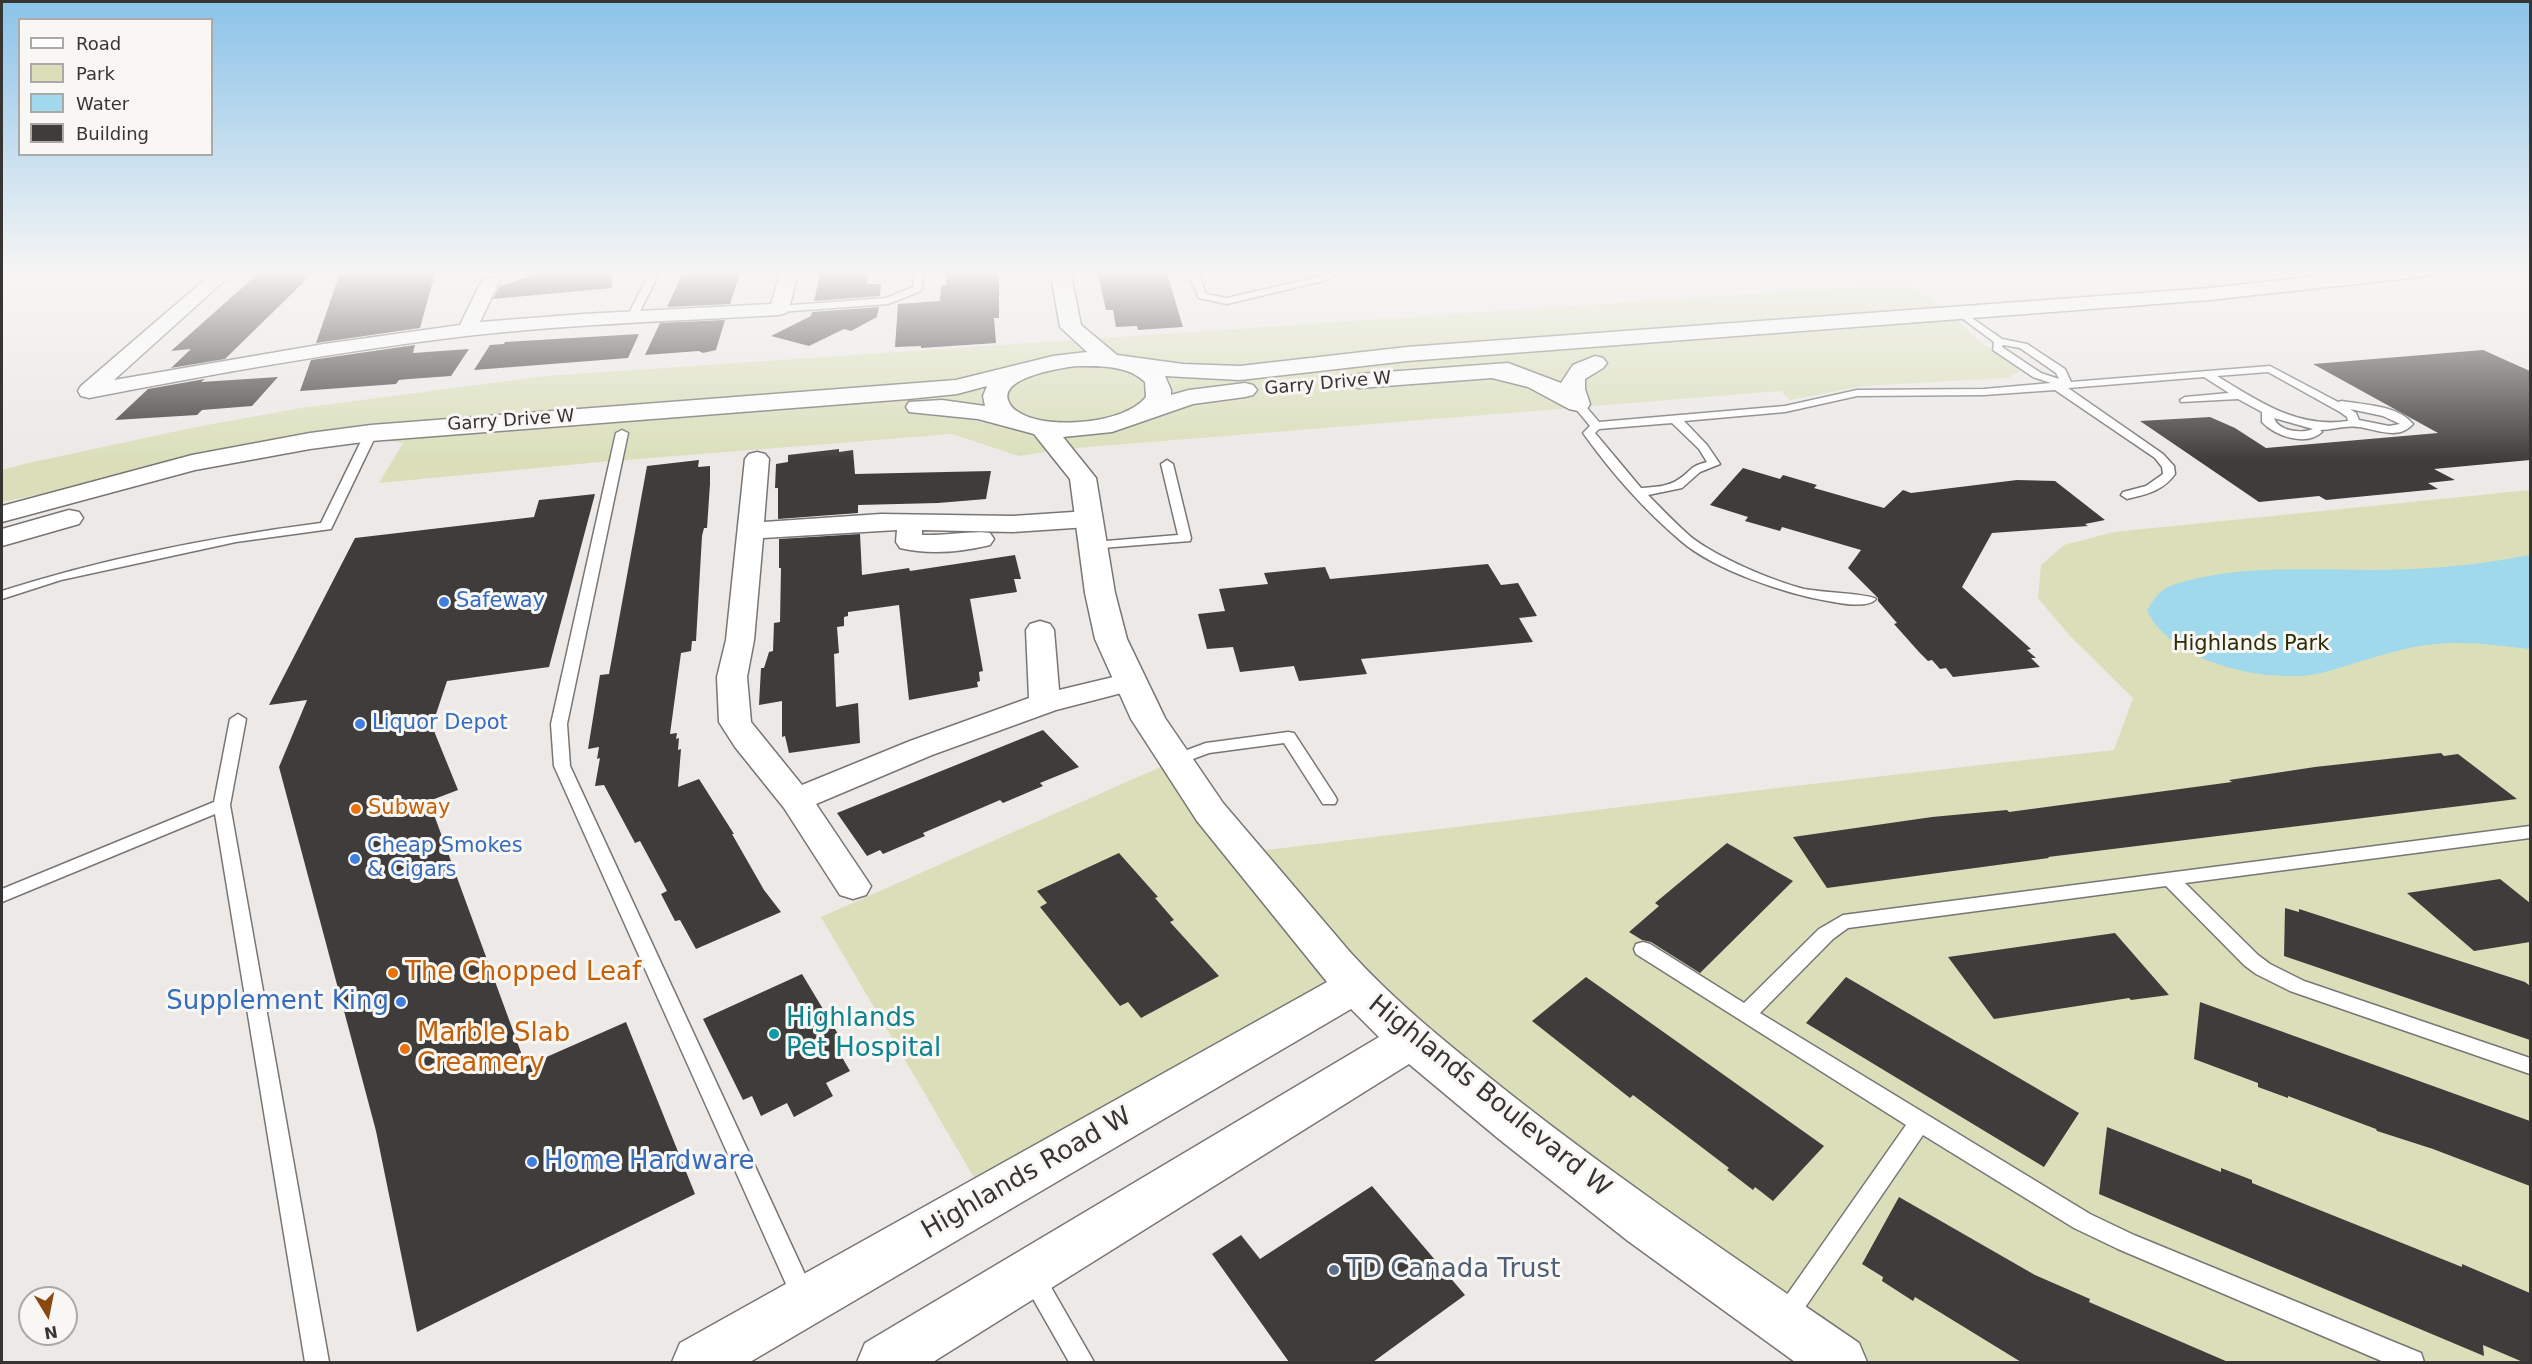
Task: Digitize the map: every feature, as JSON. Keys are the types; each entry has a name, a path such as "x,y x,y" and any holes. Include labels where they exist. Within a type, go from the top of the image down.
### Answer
{"main road":[{"path":"1012,420 996,406 995,398 1004,382 1034,367 1065,334"},
{"path":"1080,334 1118,362 1149,374 1159,388 1159,396 1145,412"},
{"name":"Garry Drive W","path":"2,538 187,486 301,463 366,444 957,387 1034,367 1076,359 1183,371 1240,373 1407,354 1689,334"},
{"path":"1994,337 1999,334"},
{"path":"1953,336 1994,337 2013,334"},
{"name":"Garry Drive W","path":"2,514 192,463 310,441 366,444 622,433 928,406 986,412 1042,428 1080,430 1117,424 1188,397 1618,361"},
{"path":"1578,404 1571,389 1573,378 1580,369 1595,363"},
{"path":"1491,371 1541,381 1578,404"},
{"path":"1042,428 1083,478 1117,424"},
{"name":"Highlands Boulevard W","path":"1083,478 1100,593 1111,639 1148,719 1174,761 1242,853 1355,986 1411,1040 1517,1126 1636,1218 1840,1362"},
{"name":"Highlands Road W","path":"699,1362 1355,986"},
{"path":"884,1362 1411,1040"}],"street":[{"path":"154,334 89,391 264,359 441,334"},
{"path":"757,459 740,640 732,678 735,722 746,740 796,800 853,886"},
{"path":"751,531 830,524 910,522 909,542 931,544 965,543 990,537 1013,524 1091,532"},
{"path":"1040,630 1045,703"},
{"path":"796,800 921,748 1045,703 1130,682"}],"lane":[{"path":"1989,334 2023,346 2061,371 2062,386"},
{"path":"1994,337 1997,348 2037,375 2062,386 2159,456 2168,466 2169,474 2163,483 2153,490 2127,495"},
{"path":"1869,599 1841,599 1803,593 1767,581 1703,551 1686,539 1625,479 1589,433 1596,426 1785,409 1857,393 1888,391 1950,393 2270,369 2352,415 2354,422"},
{"path":"2206,374 2268,411 2268,422 2285,432 2310,435 2319,427 2347,425 2354,422 2394,430 2403,428 2407,424 2398,417 2329,401"},
{"path":"2185,400 2241,395"},
{"path":"1578,404 1596,426"},
{"path":"1639,492 1678,487 1691,477 1696,469 1714,464 1703,447 1675,419"},
{"path":"622,433 559,724 562,766 806,1301"},
{"path":"2,595 58,578 236,538 326,526 366,444"},
{"path":"1091,532 1185,538 1167,464"},
{"path":"238,719 222,805 317,1362"},
{"path":"1174,761 1206,748 1288,737 1329,800"},
{"path":"2,896 222,805"},
{"path":"1746,1014 1826,934 1843,922 2530,832"},
{"path":"2169,878 2251,960 2278,977 2297,986 2530,1066"},
{"path":"1643,950 2014,1182 2091,1225 2412,1362"},
{"path":"1782,1322 1920,1122"},
{"path":"1030,1273 1082,1362"}],"green space":[{"path":"1165,334 1971,334 2020,371 2008,378 1863,386 1790,400 1781,391 1064,449 1019,456 952,434 600,462 379,483 403,443 364,435 261,449 2,502 2,470 24,464 191,428 300,408 545,376"},
{"name":"Highlands Park","path":"2530,490 2530,1362 1840,1362 1355,986 986,1198 821,917 1174,761 1242,853 2114,750 2133,698 2070,636 2038,598 2041,565 2064,545 2114,532"}],"water":[{"path":"2530,555 2530,649 2453,643 2426,645 2400,650 2321,673 2275,676 2223,666 2198,656 2177,644 2159,628 2147,610 2153,600 2168,587 2217,575 2295,569 2432,568 2491,562"}],"building":[{"path":"190,334 251,334 225,359 171,368 191,349 171,351"},
{"path":"319,334 381,334 316,343"},
{"path":"639,334 628,358 474,370 490,345 505,342"},
{"path":"655,334 721,334 716,350 703,353 699,351 645,355"},
{"path":"776,334 834,334 809,346 771,336"},
{"path":"896,334 995,334 996,343 921,348 921,346 895,347"},
{"path":"415,345 413,353 469,349 451,376 399,380 396,384 300,391 311,360"},
{"path":"2483,350 2530,371 2530,460 2434,469 2455,480 2428,483 2438,489 2326,500 2319,496 2259,502 2140,421 2210,417 2235,428 2266,448 2438,433 2313,364"},
{"path":"278,377 252,406 202,410 197,415 115,420 148,389 205,379 201,382"},
{"path":"839,449 839,452 853,450 855,474 991,471 986,499 858,505 858,513 778,519 778,488 775,488 776,464 788,462 788,455"},
{"path":"699,460 698,467 710,466 710,484 707,528 704,528 702,536 696,641 692,641 691,651 681,653 670,734 677,733 678,750 681,749 678,787 699,779 734,834 732,834 764,890 781,912 696,949 680,920 675,921 661,894 667,891 640,841 635,843 604,785 595,786 600,758 597,759 599,747 588,749 600,675 609,674 647,466"},
{"path":"1743,468 1780,479 1783,475 1817,485 1814,488 1884,508 1903,490 1911,493 2017,480 2055,481 2105,520 2085,524 2088,526 1992,533 1962,587 2031,649 2027,650 2036,658 2031,658 2040,667 1953,677 1946,668 1940,669 1932,660 1928,661 1919,652 1894,624 1897,623 1878,601 1878,598 1848,568 1861,550 1782,527 1780,531 1745,521 1748,517 1710,505"},
{"path":"595,494 549,667 447,681 432,726 458,790 429,801 526,1066 626,1022 695,1194 417,1332 376,1131 279,767 307,700 269,705 355,538 534,517 539,500"},
{"path":"860,534 862,575 909,568 910,571 1015,555 1021,579 1014,579 1017,592 970,599 983,671 979,672 978,687 909,700 899,605 848,612 848,616 844,617 844,626 837,627 839,653 834,654 836,707 858,703 860,743 789,753 785,736 782,737 782,701 759,705 761,668 764,668 769,652 773,651 774,623 780,622 779,539"},
{"path":"1488,564 1501,585 1518,583 1533,609 1537,616 1519,618 1533,642 1361,659 1367,674 1299,681 1294,666 1240,672 1233,647 1207,649 1198,614 1225,611 1219,589 1268,584 1264,573 1325,567 1330,579"},
{"path":"1043,730 1079,767 1040,783 1043,786 1003,803 1000,800 923,833 925,836 883,854 880,850 867,856 837,813"},
{"path":"2441,753 2444,756 2458,754 2517,799 2048,857 1827,888 1793,837 1932,817 2007,810 2009,812 2232,782 2229,780 2315,767"},
{"path":"1727,843 1793,881 1700,973 1651,942 1642,940 1629,932 1659,906 1655,903"},
{"path":"1119,853 1158,897 1155,898 1174,920 1170,922 1219,976 1141,1018 1128,1002 1120,1006 1040,907 1047,903 1037,891"},
{"path":"2500,879 2530,903 2530,942 2474,951 2407,893"},
{"path":"2285,908 2299,912 2299,909 2525,982 2530,986 2530,1040 2284,956"},
{"path":"2115,933 2169,995 2131,1000 2129,998 1994,1019 1948,957"},
{"name":"Highlands Pet Hospital","path":"802,974 847,1049 839,1052 850,1071 826,1083 833,1096 794,1117 787,1103 761,1116 752,1096 743,1100 703,1019"},
{"path":"1586,977 1824,1146 1773,1201 1755,1187 1753,1190 1727,1170 1729,1168 1633,1095 1630,1098 1532,1021"},
{"path":"1846,977 2079,1113 2044,1167 1806,1023"},
{"path":"2200,1002 2530,1121 2530,1186 2288,1096 2288,1098 2258,1087 2258,1083 2194,1059"},
{"path":"2107,1127 2221,1172 2221,1168 2252,1180 2252,1183 2462,1267 2462,1264 2530,1293 2530,1362 2523,1362 2483,1345 2484,1356 2099,1194"},
{"name":"TD Canada Trust","path":"1372,1186 1465,1295 1373,1362 1289,1362 1212,1254 1241,1235 1260,1259"},
{"path":"1899,1197 2035,1275 2090,1299 2089,1302 2228,1362 2021,1362 1915,1297 1913,1301 1882,1281 1883,1277 1862,1264"}],"place":[{"name":"Safeway","path":"444,602"},
{"name":"Liquor Depot","path":"360,724"},
{"name":"Subway","path":"356,809"},
{"name":"Cheap Smokes & Cigars","path":"355,859"},
{"name":"The Chopped Leaf","path":"393,973"},
{"name":"Supplement King","path":"401,1002"},
{"name":"Highlands Pet Hospital","path":"774,1034"},
{"name":"Marble Slab Creamery","path":"405,1049"},
{"name":"Home Hardware","path":"532,1162"},
{"name":"TD Canada Trust","path":"1334,1270"}]}
